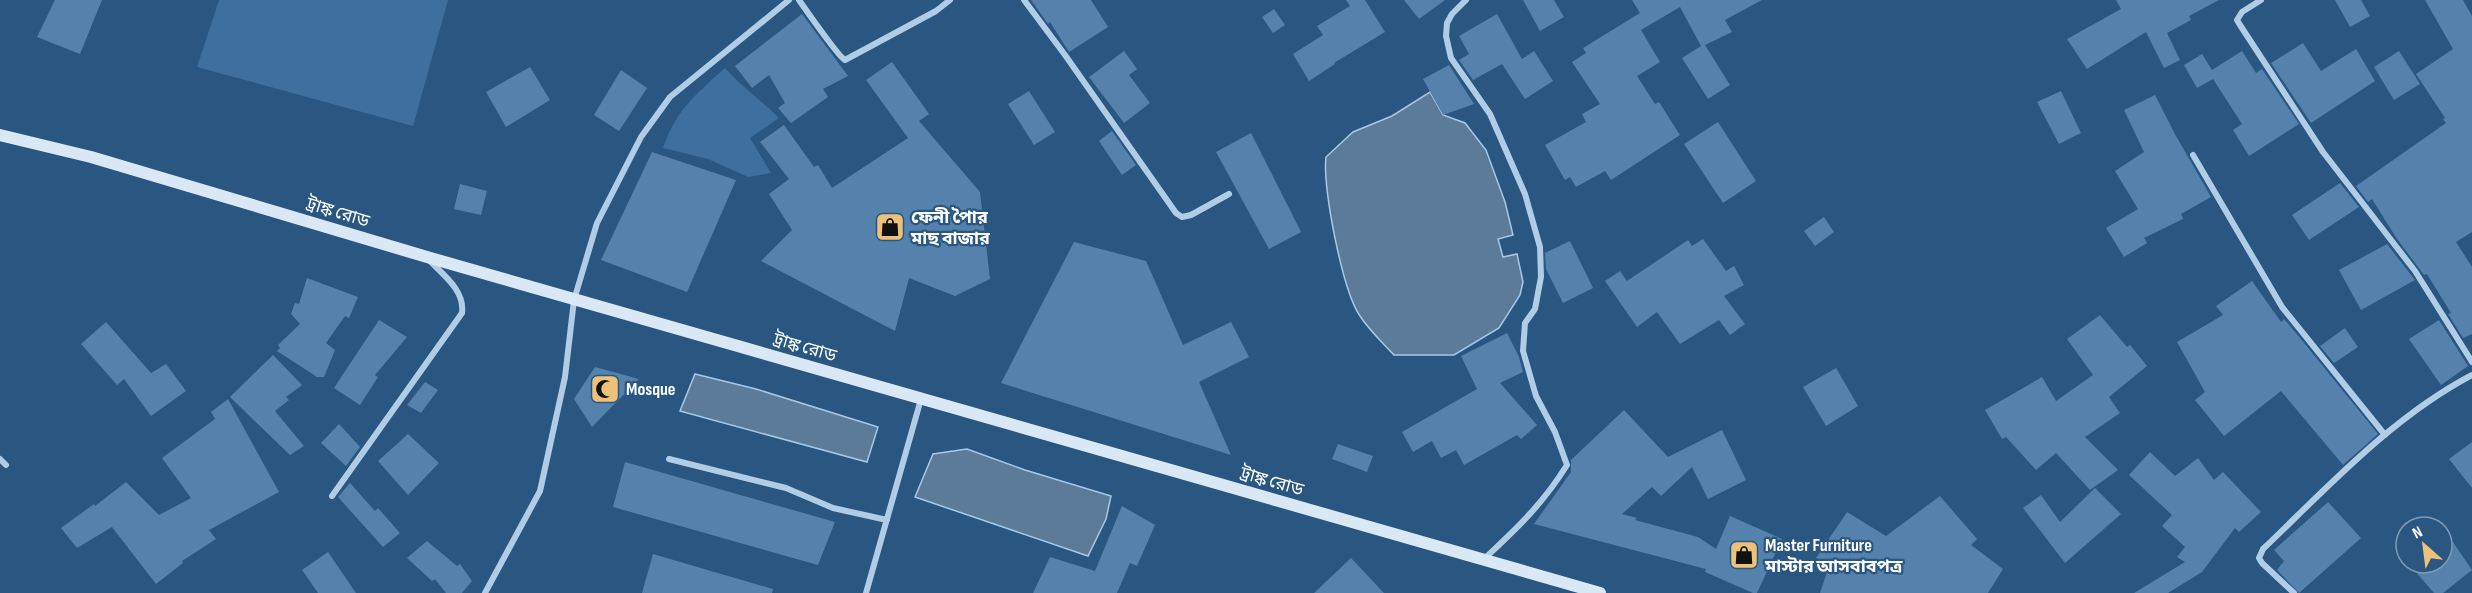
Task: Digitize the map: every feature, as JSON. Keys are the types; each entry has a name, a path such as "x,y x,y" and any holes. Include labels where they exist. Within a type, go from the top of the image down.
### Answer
{"main road":[{"name":"ট্রাঙ্ক রোড","path":"0,135 91,157 574,300 1600,593"}],"street":[{"path":"485,593 540,491 565,377 574,300 597,223 641,137 670,97 789,0"},
{"path":"799,0 833,44 839,57 845,60 936,11 950,0"},
{"path":"1024,0 1065,54 1176,213 1182,217 1191,215 1229,194"},
{"path":"1467,0 1452,14 1447,23 1446,36 1450,58 1490,114 1525,194 1540,247 1540,277 1534,309 1525,323 1523,351 1536,396 1555,432 1566,465 1548,496 1483,560"},
{"path":"2261,0 2242,12 2237,20 2323,152 2415,271 2472,362"},
{"path":"2193,155 2282,307 2385,435"},
{"path":"332,496 462,313 463,302 458,291 427,257"},
{"path":"2294,593 2262,563 2259,558 2260,554 2335,480 2385,435 2441,391 2472,375"},
{"path":"866,593 921,399"},
{"path":"0,459 6,465"},
{"path":"669,459 786,488 833,508 887,520"}],"shaded area":[{"path":"219,0 448,0 413,126 197,67"},
{"path":"725,68 779,118 750,138 771,173 748,177 708,159 663,148 681,113 696,95"},
{"path":"1430,92 1443,115 1465,123 1486,150 1505,202 1513,235 1498,239 1503,257 1517,254 1523,282 1520,295 1499,328 1454,355 1394,355 1372,331 1353,304 1335,239 1327,191 1326,157 1353,132 1392,116"},
{"path":"695,374 756,389 878,427 867,462 680,411"},
{"path":"967,449 1025,470 1111,496 1106,519 1088,556 915,497 933,454"}],"building":[{"path":"55,0 102,0 80,54 37,37"},
{"path":"1031,0 1091,0 1108,27 1069,52 1050,22 1048,24"},
{"path":"1346,0 1365,0 1385,32 1309,81 1293,54 1323,35 1317,26 1350,6"},
{"path":"1404,0 1445,0 1419,19"},
{"path":"1523,0 1554,0 1564,17 1540,31"},
{"path":"1632,0 1762,0 1725,20 1732,32 1705,45 1730,85 1708,99 1682,58 1701,46 1680,7 1641,30 1660,62 1637,76 1655,104 1659,102 1680,135 1611,180 1605,171 1576,187 1570,177 1565,180 1545,145 1586,122 1582,114 1600,104 1572,62 1586,53 1583,48 1640,13"},
{"path":"2116,0 2219,0 2189,16 2191,20 2167,33 2180,60 2164,68 2146,32 2087,69 2067,39 2121,9"},
{"path":"2335,0 2361,0 2370,16 2350,27"},
{"path":"2425,0 2463,0 2472,16 2472,232 2456,242 2472,267 2472,334 2463,338 2427,274 2424,275 2397,239 2372,199 2368,202 2356,186 2446,123 2416,74 2453,49"},
{"path":"1274,9 1285,25 1273,33 1262,17"},
{"path":"802,14 848,76 823,89 828,97 791,123 778,108 785,103 769,75 752,88 735,66"},
{"path":"1497,14 1522,59 1534,51 1553,81 1525,99 1502,64 1473,80 1459,60 1469,54 1459,36"},
{"path":"2303,43 2321,71 2356,49 2375,81 2311,123 2271,63"},
{"path":"1124,51 1137,69 1129,75 1150,103 1124,123 1089,77"},
{"path":"2242,51 2256,73 2262,69 2299,124 2249,156 2233,130 2242,124 2213,79 2197,88 2184,65 2202,54 2212,70"},
{"path":"2399,51 2420,84 2394,100 2374,67"},
{"name":"ফেনী পৈার মাছ বাজার","path":"892,62 929,114 919,121 980,192 990,279 955,296 909,278 895,331 761,261 792,230 769,194 789,179 760,142 784,125 814,167 818,165 832,188 908,138 866,80"},
{"path":"1449,65 1474,104 1443,115 1423,79"},
{"path":"530,67 550,100 506,127 486,92"},
{"path":"621,70 647,88 619,131 594,115"},
{"path":"1029,91 1055,132 1034,145 1008,104"},
{"path":"2061,91 2081,133 2059,144 2037,102"},
{"path":"2155,95 2211,197 2181,214 2183,219 2144,238 2147,243 2124,257 2106,228 2138,209 2115,171 2144,152 2124,110"},
{"path":"1718,122 1756,181 1723,203 1684,144"},
{"path":"1112,131 1136,165 1122,175 1099,141"},
{"path":"1251,133 1301,232 1269,249 1216,152"},
{"path":"652,152 736,180 687,292 601,260"},
{"path":"2340,183 2359,207 2309,240 2292,215"},
{"path":"460,184 487,191 481,215 454,209"},
{"path":"1824,217 1834,232 1815,246 1804,231"},
{"path":"1703,239 1726,271 1734,266 1744,285 1724,296 1745,324 1730,335 1719,320 1680,344 1657,312 1637,327 1605,281 1620,271 1627,281 1688,240 1692,246"},
{"path":"1570,241 1593,288 1563,303 1546,269 1545,253"},
{"path":"1074,242 1146,261 1183,345 1231,322 1249,357 1199,382 1231,455 1001,383"},
{"path":"2387,244 2415,280 2361,310 2339,270"},
{"path":"307,278 358,297 349,318 345,316 326,343 335,350 324,377 317,377 277,351 280,348 278,345 300,324 291,314 295,303 299,304"},
{"path":"2252,281 2281,322 2284,319 2378,434 2343,465 2281,391 2224,436 2195,400 2205,392 2177,342 2223,315 2216,306"},
{"path":"2100,315 2127,347 2130,345 2147,366 2109,397 2120,413 2085,437 2118,470 2090,490 2056,453 2036,470 2006,437 2002,439 1985,410 2042,377 2056,401 2093,375 2067,339"},
{"path":"379,320 407,337 375,375 378,377 360,405 334,388"},
{"path":"2439,320 2468,366 2441,385 2409,339"},
{"path":"106,322 151,373 166,364 186,391 151,416 124,379 117,385 81,344"},
{"path":"2345,328 2358,347 2334,363 2320,346"},
{"path":"1507,333 1519,357 1523,372 1500,383 1537,425 1521,439 1517,435 1464,465 1456,450 1441,458 1432,441 1413,452 1402,432 1477,389 1461,356"},
{"path":"273,355 302,385 286,397 289,400 275,411 304,446 290,455 230,397"},
{"name":"Mosque","path":"595,367 639,379 592,427 574,399"},
{"path":"1836,368 1858,406 1826,426 1803,387"},
{"path":"425,382 438,390 421,413 407,405"},
{"path":"228,399 279,492 209,530 216,539 182,561 183,563 156,584 112,527 77,548 61,528 126,482 159,515 191,498 162,458 215,419 211,412"},
{"path":"1624,410 1668,457 1722,430 1746,480 1708,499 1692,467 1661,496 1652,487 1622,514 1637,518 1635,520 1698,537 1716,549 1730,516 1782,539 1757,593 1705,572 1706,569 1534,524 1571,472 1571,460"},
{"path":"339,424 360,447 346,466 321,443"},
{"path":"408,434 439,463 408,495 378,461"},
{"path":"2472,442 2472,488 2449,459"},
{"path":"1338,444 1373,456 1367,472 1332,459"},
{"path":"2150,452 2175,476 2198,458 2214,480 2223,472 2261,512 2239,532 2235,528 2202,572 2168,593 2134,593 2185,562 2177,557 2185,547 2162,526 2172,515 2129,475"},
{"path":"625,462 835,522 818,565 613,507"},
{"path":"350,483 375,511 378,508 400,533 383,547 338,497"},
{"path":"2095,488 2121,514 2065,563 2023,508 2041,495 2060,522"},
{"path":"1940,496 1977,539 1971,545 2003,569 1988,593 1820,593 1830,563 1816,558 1847,512 1886,536"},
{"path":"2328,502 2361,538 2299,593 2277,570 2284,561 2274,550"},
{"path":"1122,506 1155,525 1137,566 1130,563 1117,593 1033,593 1050,557 1095,571"},
{"path":"427,541 457,566 460,564 472,581 462,593 446,593 435,579 432,581 407,558"},
{"path":"2454,544 2472,570 2443,593 2434,593 2418,575 2454,575"},
{"path":"328,552 356,593 318,593 302,570"},
{"path":"653,554 773,589 772,593 642,593"},
{"path":"1351,558 1384,593 1314,593"}],"place":[{"name":"ফেনী পৈার মাছ বাজার","path":"890,227"},
{"name":"Mosque","path":"605,389"},
{"name":"Master Furniture মাস্টার আসবাবপত্র","path":"1744,555"}]}
